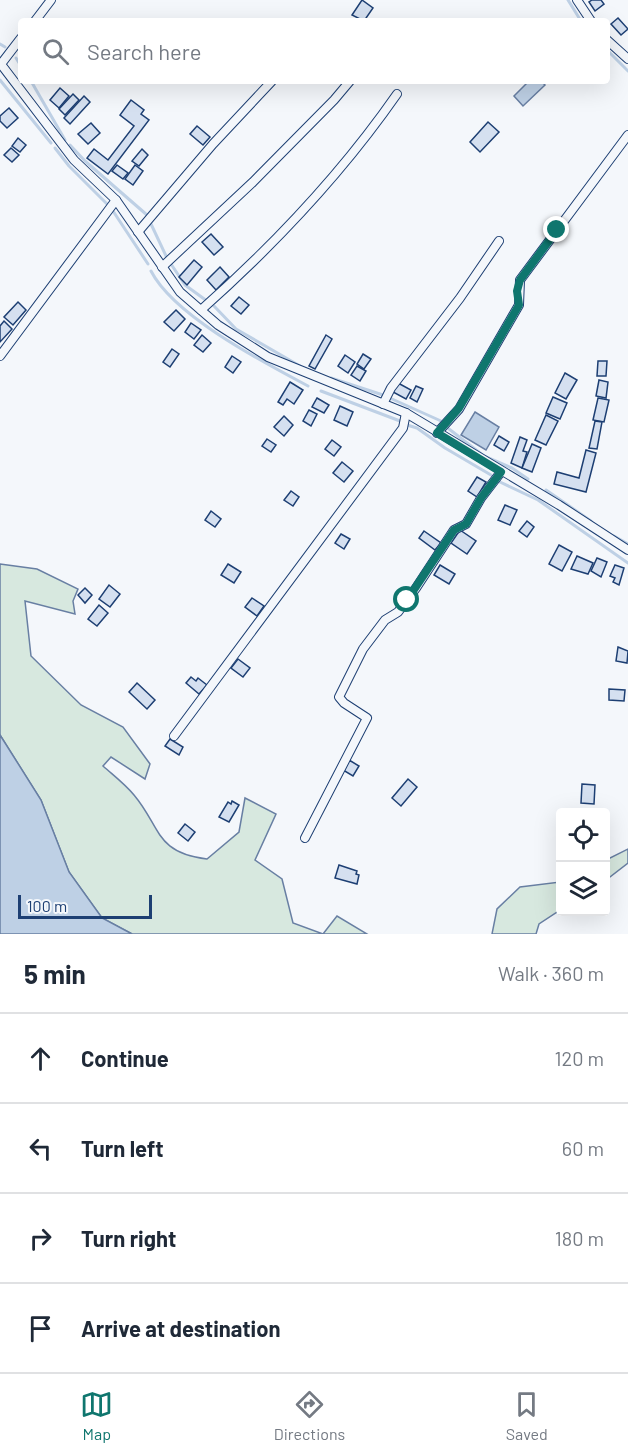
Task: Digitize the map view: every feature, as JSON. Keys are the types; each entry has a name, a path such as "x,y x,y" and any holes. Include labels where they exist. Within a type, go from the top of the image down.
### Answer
{"street":[{"path":"36,18 51,0"},
{"path":"577,0 589,18"},
{"path":"18,42 0,64 74,160 116,200 180,292 218,325 268,357 406,413 559,505 628,550"},
{"path":"610,43 628,59"},
{"path":"138,232 213,144 269,84"},
{"path":"162,267 253,182 347,84"},
{"path":"201,310 227,287 332,178 397,94"},
{"path":"437,433 459,408 519,305 517,291 520,280 628,135"},
{"path":"0,356 116,200"},
{"path":"383,404 391,388 460,298 499,241"},
{"path":"174,736 403,428 406,413"},
{"path":"305,838 368,717 344,703 339,697 363,649 385,620 398,612 454,530 466,524 481,498 501,472"}],"shaded area":[{"path":"0,564 37,569 78,589 73,601 75,614 25,601 31,656 81,705 123,727 150,764 145,779 111,757 103,766 134,795 161,837 177,851 207,859 239,832 245,798 276,814 255,860 282,879 293,923 323,934 132,934 102,918 69,872 41,800 0,735"},
{"path":"628,849 628,863 610,877 610,858"},
{"path":"556,882 556,913 539,924 536,934 492,934 497,909 520,887"},
{"path":"337,916 367,934 323,934"}],"water":[{"path":"526,84 545,85 523,106 514,96"},
{"path":"475,412 499,427 486,450 461,435"},
{"path":"0,735 41,800 69,872 102,918 132,934 0,934"}],"building":[{"path":"362,0 373,8 366,18 352,15"},
{"path":"601,0 604,4 595,11 589,2"},
{"path":"618,18 628,29 621,35 611,24"},
{"path":"60,88 69,96 59,108 50,100"},
{"path":"73,94 79,100 65,115 59,109"},
{"path":"84,96 90,102 70,124 64,118"},
{"path":"131,100 144,110 141,114 149,120 108,174 87,158 94,149 108,160 134,126 120,115"},
{"path":"9,108 18,118 7,128 0,121 0,116"},
{"path":"488,122 499,132 480,152 470,142"},
{"path":"91,123 100,133 88,144 78,134"},
{"path":"197,126 210,137 203,145 190,134"},
{"path":"18,138 26,145 20,152 12,146"},
{"path":"11,148 19,155 12,162 4,155"},
{"path":"142,149 148,155 139,166 132,161"},
{"path":"117,165 128,173 123,179 112,171"},
{"path":"135,165 143,171 133,185 125,179"},
{"path":"211,234 223,247 214,255 202,242"},
{"path":"194,260 202,267 187,285 179,277"},
{"path":"220,267 229,277 216,290 207,280"},
{"path":"239,297 249,305 241,314 231,306"},
{"path":"18,302 26,310 13,325 4,317"},
{"path":"176,310 185,319 174,331 164,322"},
{"path":"4,321 12,329 0,342 0,326"},
{"path":"191,323 201,330 194,339 185,332"},
{"path":"202,335 211,343 203,352 194,345"},
{"path":"326,335 332,339 315,369 309,366"},
{"path":"172,349 179,354 170,367 163,362"},
{"path":"363,354 371,359 364,369 357,364"},
{"path":"345,355 355,362 348,373 338,366"},
{"path":"232,356 241,362 233,373 225,367"},
{"path":"598,361 607,361 606,376 597,376"},
{"path":"357,366 366,371 360,381 351,375"},
{"path":"565,373 577,380 566,399 555,393"},
{"path":"599,380 608,382 606,398 596,396"},
{"path":"290,382 303,390 294,404 287,399 283,405 278,402"},
{"path":"398,383 411,390 406,399 393,392"},
{"path":"416,386 423,389 417,402 410,398"},
{"path":"553,397 567,403 560,419 546,413"},
{"path":"317,398 329,405 324,413 312,407"},
{"path":"598,398 609,400 604,422 593,420"},
{"path":"340,406 353,412 347,426 334,420"},
{"path":"309,410 317,414 311,426 303,421"},
{"path":"546,415 558,421 546,445 535,440"},
{"path":"284,416 293,425 284,436 274,427"},
{"path":"595,421 602,422 597,449 589,448"},
{"path":"499,436 509,442 504,451 494,445"},
{"path":"520,437 527,440 523,451 527,452 522,468 511,463"},
{"path":"267,439 276,445 271,452 262,446"},
{"path":"332,440 341,447 334,456 325,449"},
{"path":"532,444 541,448 532,472 522,468"},
{"path":"586,450 596,453 586,492 554,484 557,472 579,478"},
{"path":"342,462 353,471 344,482 333,473"},
{"path":"477,477 486,482 477,497 468,491"},
{"path":"291,491 299,497 293,506 284,500"},
{"path":"505,505 517,510 510,525 498,520"},
{"path":"211,511 221,519 215,527 205,520"},
{"path":"527,521 534,527 527,537 519,531"},
{"path":"460,530 476,541 467,554 451,543"},
{"path":"424,531 441,543 435,550 419,538"},
{"path":"341,534 350,539 344,549 335,543"},
{"path":"559,545 572,552 562,571 549,564"},
{"path":"577,556 593,563 588,574 571,569"},
{"path":"597,558 607,562 601,577 591,571"},
{"path":"228,564 241,572 234,583 221,575"},
{"path":"440,565 455,574 449,584 434,575"},
{"path":"615,565 624,568 619,585 613,582 615,578 610,576"},
{"path":"109,585 120,594 110,607 99,599"},
{"path":"85,588 92,595 85,603 78,595"},
{"path":"252,598 264,606 257,616 245,607"},
{"path":"99,605 108,613 97,626 88,619"},
{"path":"618,647 628,651 627,663 616,661"},
{"path":"238,659 250,668 243,677 231,668"},
{"path":"191,677 196,681 198,678 207,685 199,694 186,683"},
{"path":"137,683 155,700 147,709 129,692"},
{"path":"609,689 625,690 624,701 609,700"},
{"path":"170,739 183,747 179,755 165,746"},
{"path":"349,760 359,766 353,776 343,770"},
{"path":"408,779 417,787 401,806 392,798"},
{"path":"582,784 595,785 594,804 581,803"},
{"path":"232,801 239,805 229,822 219,817 228,802 231,804"},
{"path":"185,824 195,832 188,841 178,833"},
{"path":"339,865 357,871 356,874 359,875 357,884 335,878"}],"waterway":[{"path":"568,0 579,18"},
{"path":"0,44 5,47"},
{"path":"610,53 628,71"},
{"path":"0,80 51,143"},
{"path":"33,84 65,140"},
{"path":"70,145 147,215"},
{"path":"55,148 69,166 107,204"},
{"path":"113,211 148,264"},
{"path":"151,224 167,258"},
{"path":"171,264 185,285 207,301"},
{"path":"151,271 179,305 199,321 245,351 308,386"},
{"path":"214,306 236,329 300,366"},
{"path":"331,378 383,395"},
{"path":"321,391 400,421"},
{"path":"392,399 441,421"},
{"path":"407,425 417,428 445,448 491,475"},
{"path":"449,429 484,456 512,468 528,479"},
{"path":"500,482 538,500 628,563"},
{"path":"546,490 591,521"},
{"path":"614,536 628,544"}],"route":[{"path":"407,600 454,530 466,524 481,498 501,472 437,433 459,408 500,334 519,305 520,298 517,291 520,280 557,230"}]}
